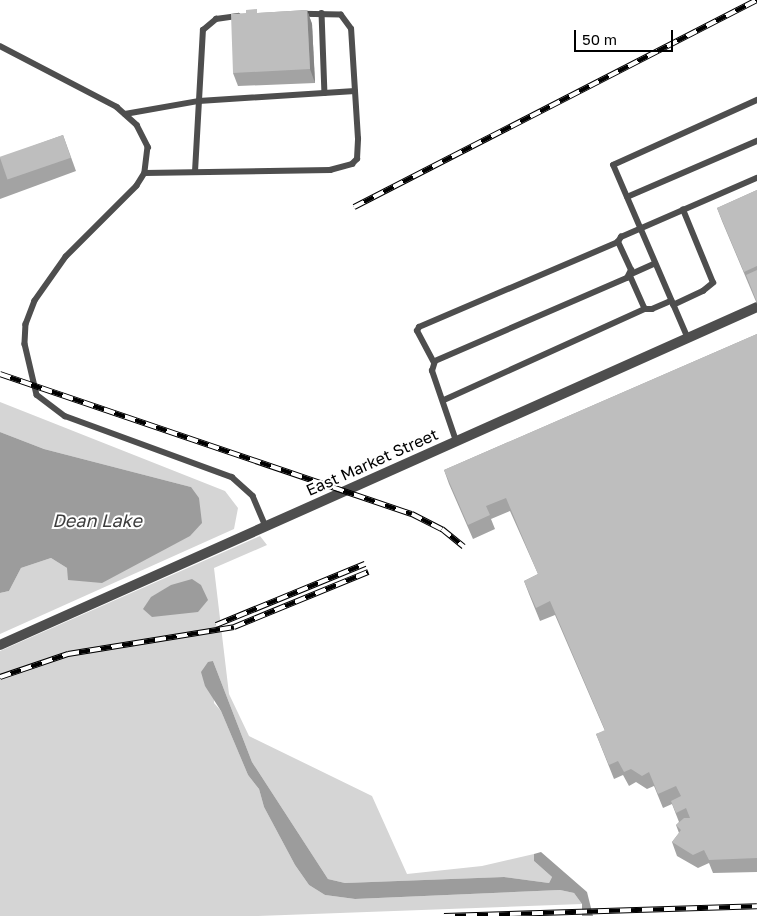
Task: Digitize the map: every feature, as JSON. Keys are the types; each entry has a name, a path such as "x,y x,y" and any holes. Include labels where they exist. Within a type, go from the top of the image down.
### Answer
{"street":[{"name":"East Market Street","path":"0,646 757,307"}],"lane":[{"path":"322,13 325,93"},
{"path":"144,173 330,170 352,164 357,158 355,91 348,21 341,15 322,13 292,14"},
{"path":"195,172 203,30 216,19 242,16"},
{"path":"0,46 125,114 137,125 148,147 144,173 124,199 66,257 35,301 26,324 25,344 37,395 65,416 232,476 253,496 266,526"},
{"path":"125,114 199,101 355,91"},
{"path":"688,339 613,165 757,100"},
{"path":"627,197 757,141"},
{"path":"456,442 444,400 432,371 434,363 417,331 419,327 618,242 621,237 640,228 757,178"},
{"path":"444,400 645,308 652,309 703,291 713,282 683,210"},
{"path":"618,242 630,266 630,275 645,308"},
{"path":"434,363 655,264"}],"shaded area":[{"path":"0,402 225,491 238,508 234,529 0,634 0,593 9,591 21,568 51,558 67,568 191,487 44,449 0,432"},
{"path":"260,536 267,545 214,568 229,694 249,736 372,796 407,874 482,866 534,854 534,861 552,877 549,883 504,877 345,883 328,879 252,762 213,661 214,703 221,711 248,775 259,789 264,807 295,865 309,885 325,895 355,899 560,890 574,893 582,904 258,916 0,916 0,651"}],"water":[{"name":"Dean Lake","path":"0,432 44,449 191,487 199,498 202,523 190,536 102,583 68,580 67,568 51,558 21,568 9,591 0,593"},
{"path":"192,579 201,585 208,600 198,612 152,617 143,609 151,597 171,585"},
{"path":"213,661 252,762 328,879 345,883 504,877 549,883 552,877 534,861 534,854 541,852 587,892 593,916 582,916 582,904 574,893 560,890 355,899 325,895 309,885 295,865 264,807 259,789 248,775 221,711 205,686 201,672 208,662"}],"building":[{"path":"257,9 257,13 307,10 310,69 233,73 231,14 246,13 246,10"},
{"path":"63,135 71,158 7,180 0,157"},
{"path":"757,190 757,266 744,272 717,208"},
{"path":"757,270 757,302 746,275"},
{"path":"757,334 757,858 709,860 704,850 693,855 672,842 681,830 676,825 684,818 690,818 686,808 676,813 671,801 681,796 676,786 658,794 649,772 642,776 631,769 624,772 618,761 609,765 596,734 605,730 550,601 536,608 524,581 538,574 506,498 486,506 490,515 468,525 444,470"}],"railway":[{"path":"354,207 757,0"},
{"path":"0,374 412,514 442,529 464,547"},
{"path":"216,625 365,564"},
{"path":"0,677 68,654 234,627 368,572"},
{"path":"444,916 757,906"}]}
